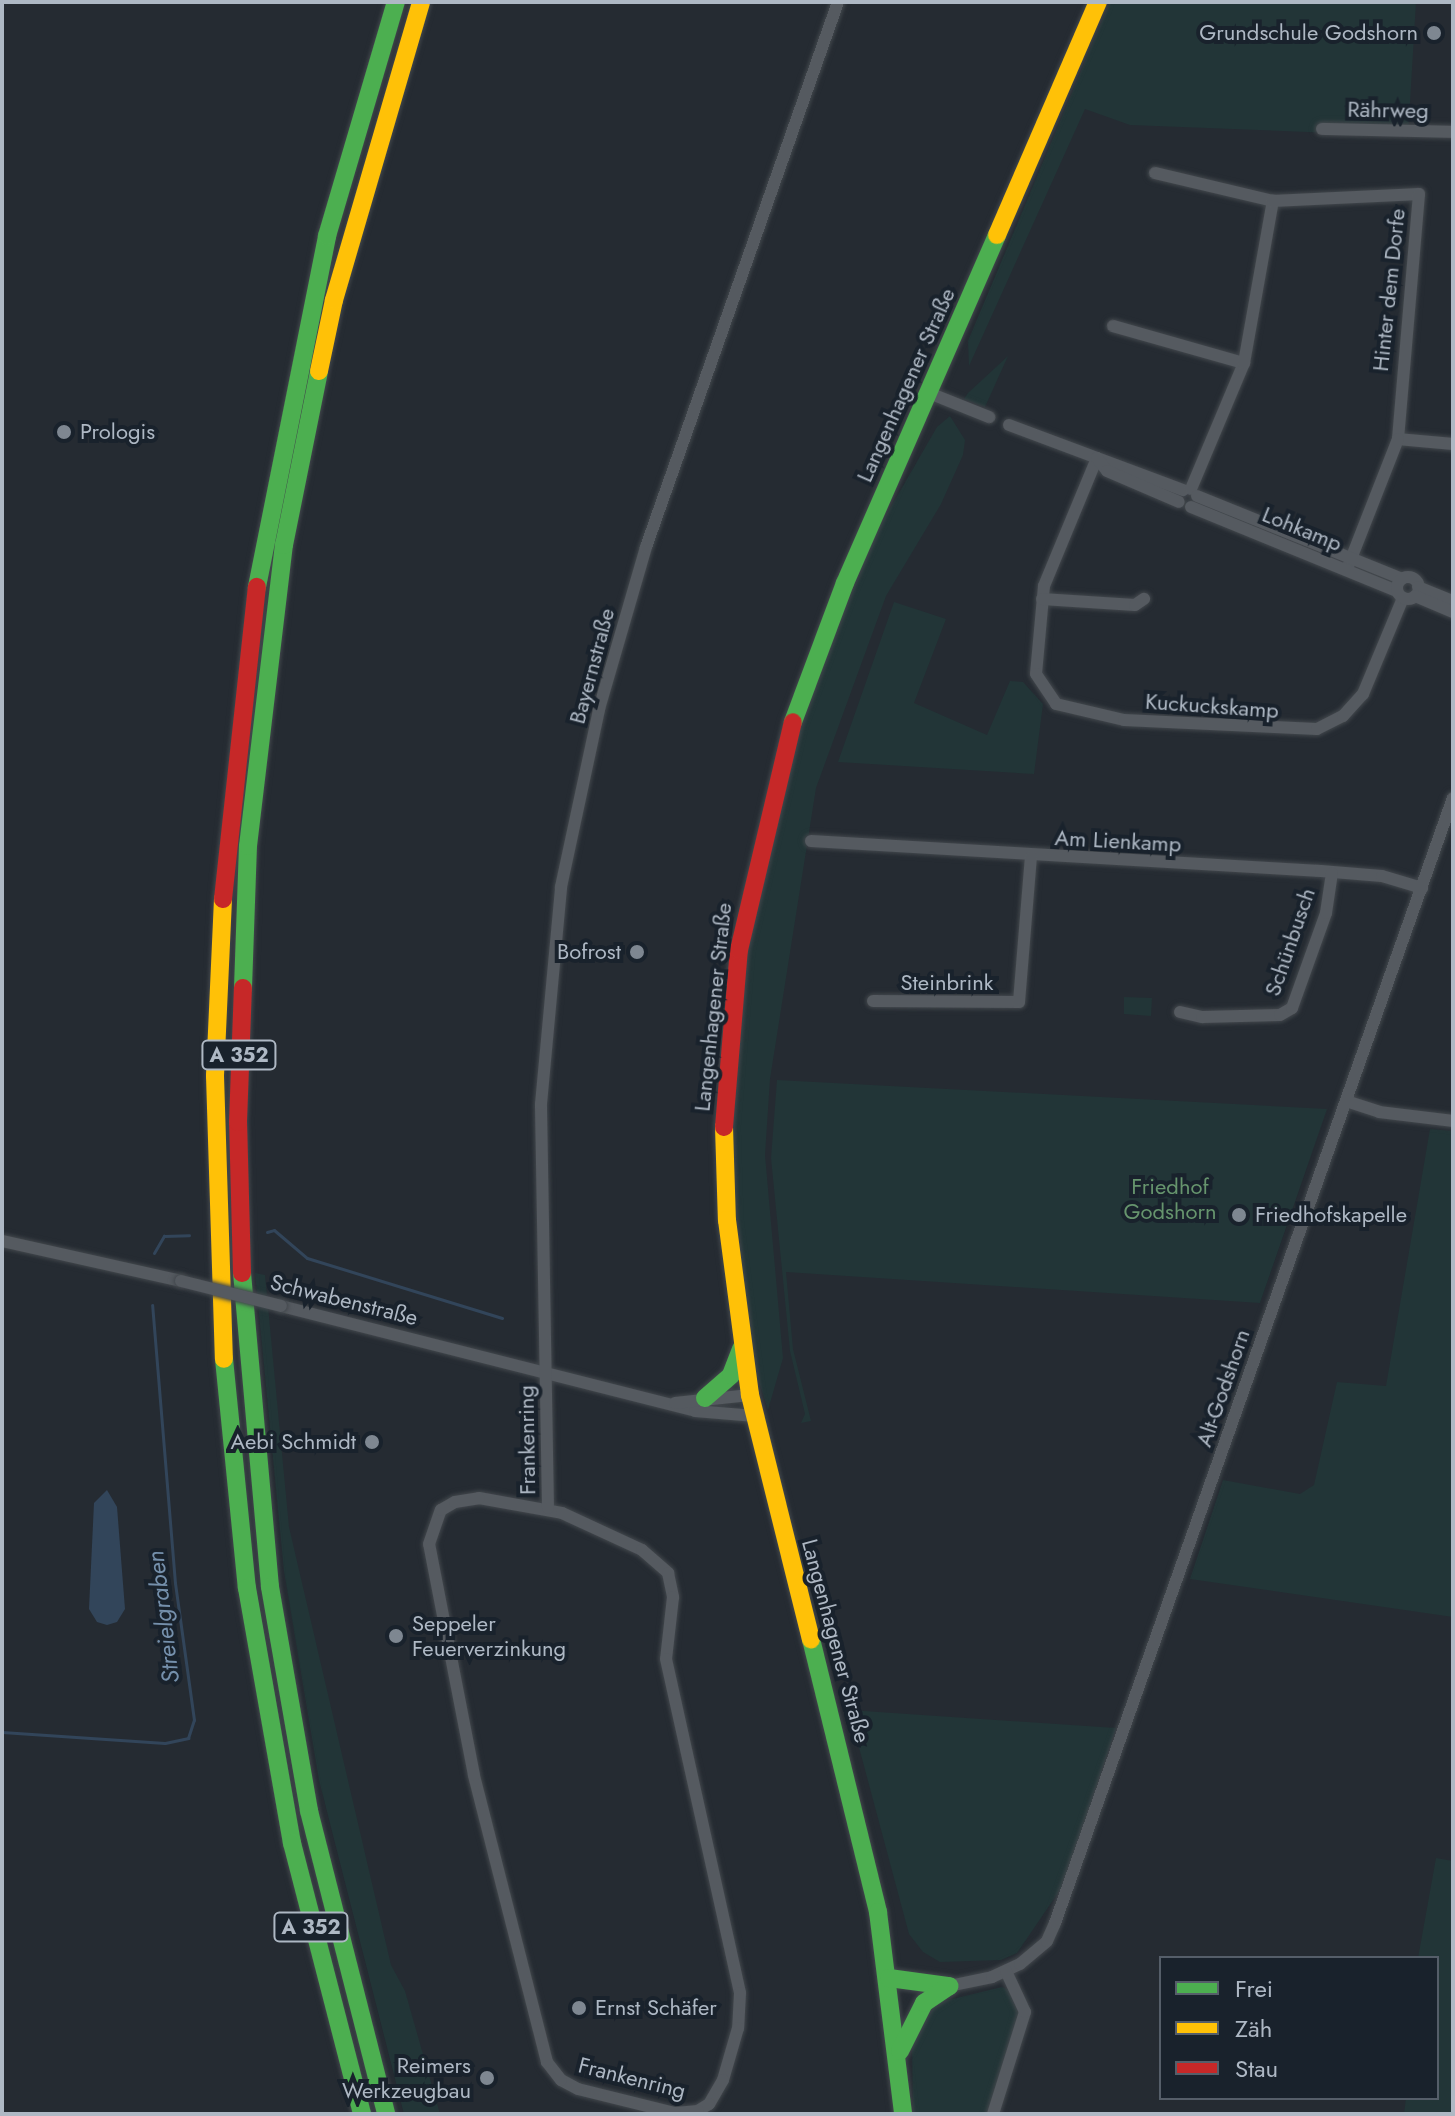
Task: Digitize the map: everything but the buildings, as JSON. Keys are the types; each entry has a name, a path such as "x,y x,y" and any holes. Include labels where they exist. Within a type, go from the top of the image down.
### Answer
{"main road":[{"name":"A 352","path":"362,2114 292,1843 247,1588 224,1374 215,1076 225,846 262,543 327,236 396,2"},
{"name":"A 352","path":"386,2114 309,1811 270,1587 243,1313 239,1078 248,846 284,545 334,300 421,2"},
{"name":"Langenhagener Straße","path":"903,2114 893,2001 850,1786 750,1395 727,1220 723,1098 739,950 760,841 784,747 845,583 1098,2"},
{"path":"705,1398 731,1375 742,1346"},
{"path":"889,1978 943,1990"},
{"path":"893,2001 943,1990"},
{"path":"899,2053 924,2003 943,1990"}],"street":[{"name":"Bayernstraße","path":"546,1371 541,1104 549,981 577,807 646,547 838,2"},
{"name":"Rährweg","path":"1322,129 1453,132"},
{"name":"Hinter dem Dorfe","path":"1155,173 1273,201 1419,194 1398,439 1350,564"},
{"path":"1188,497 1244,363 1273,201"},
{"path":"1113,326 1244,363"},
{"path":"929,393 989,417"},
{"name":"Lohkamp","path":"1009,425 1097,458 1350,564 1453,612"},
{"path":"1398,439 1453,444"},
{"name":"Kuckuckskamp","path":"1097,458 1042,599 1036,674 1056,704 1124,720 1294,731 1317,729 1343,716 1363,694 1407,590"},
{"name":"Lohkamp","path":"1407,590 1453,601"},
{"path":"1042,599 1135,605 1144,599"},
{"name":"Alt-Godshorn","path":"943,1990 1006,1971 1036,1953 1055,1923 1453,798"},
{"name":"Am Lienkamp","path":"811,841 1031,857 1382,876 1422,888"},
{"name":"Steinbrink","path":"873,1001 1019,1002 1031,857"},
{"name":"Schünbusch","path":"1180,1012 1202,1017 1280,1015 1292,1008 1326,913 1332,873"},
{"path":"1346,1101 1379,1112 1453,1121"},
{"name":"Schwabenstraße","path":"2,1241 181,1281 675,1403 695,1411 755,1416"},
{"name":"Frankenring","path":"546,1371 548,1508"},
{"name":"Schwabenstraße","path":"675,1403 750,1395"},
{"name":"Frankenring","path":"467,1499 548,1508 653,1557 671,1583 666,1659 740,1993 738,2028 723,2080 703,2112 675,2113 578,2089 552,2071 521,1969 465,1730 432,1561 432,1525 441,1510 467,1499"},
{"path":"993,2114 1025,2012 1006,1971"}],"green space":[{"path":"1110,2 1416,2 1408,136 1130,125 1085,109 969,366 968,341"},
{"path":"1008,356 985,407 964,399 968,393"},
{"path":"950,416 965,440 963,455 941,504 886,596 816,788 770,1079 765,1155 783,1358 768,1410 747,1344 732,1221 729,1098 744,950 789,752 873,538 937,427"},
{"path":"894,602 946,619 914,703 987,735 1010,681 1023,682 1043,704 1034,774 838,762"},
{"path":"1124,997 1152,998 1151,1016 1124,1014"},
{"name":"Friedhof Godshorn","path":"777,1080 1327,1109 1260,1303 786,1272 793,1349 811,1421 801,1423 805,1414 790,1351 771,1158"},
{"path":"1430,1129 1453,1131 1453,1617 1190,1579 1223,1480 1300,1494 1314,1485 1337,1382 1386,1386"},
{"path":"255,1273 265,1275 289,1527 391,1965 405,1991 440,2114 404,2114 319,1780 284,1571"},
{"path":"849,1710 1116,1728 1064,1884 1017,1953 1001,1960 940,1962 923,1952 909,1934"},
{"path":"1436,1858 1453,1861 1453,2114 1404,2114 1406,2100 1439,2100 1439,1956 1418,1956"},
{"path":"1002,1987 1009,1990 1019,2015 987,2114 913,2114 912,2040 932,2004"}],"water":[{"path":"107,1490 117,1507 125,1609 117,1622 107,1625 97,1622 89,1609 94,1503"}],"waterway":[{"name":"Streielgraben","path":"267,1232 274,1230 307,1258 502,1318"},
{"name":"Streielgraben","path":"154,1253 164,1236 189,1235"},
{"name":"Streielgraben","path":"2,1732 165,1743 188,1738 194,1720 175,1583 152,1305"}],"traffic: fast":[{"path":"257,587 327,236 396,2"},
{"path":"793,722 845,583 997,235"},
{"path":"243,988 248,846 284,545 319,371"},
{"path":"242,1273 270,1587 309,1811 386,2114"},
{"path":"705,1398 731,1375 741,1349"},
{"path":"224,1359 247,1588 292,1843 362,2114"},
{"path":"811,1639 878,1912 903,2114"},
{"path":"889,1978 949,1986"},
{"path":"900,2051 924,2003 949,1986"}],"traffic: slow":[{"path":"319,371 334,300 421,2"},
{"path":"997,235 1098,2"},
{"path":"223,899 215,1076 224,1359"},
{"path":"724,1127 727,1220 750,1395 811,1639"}],"traffic: jam":[{"path":"223,899 257,587"},
{"path":"724,1127 739,950 793,722"},
{"path":"242,1273 238,1122 243,988"}],"place":[{"name":"Grundschule Godshorn","path":"1434,33"},
{"name":"Prologis","path":"64,432"},
{"name":"Bofrost","path":"637,952"},
{"name":"Friedhofskapelle","path":"1239,1215"},
{"name":"Aebi Schmidt","path":"372,1442"},
{"name":"Seppeler Feuerverzinkung","path":"396,1636"},
{"name":"Ernst Schäfer","path":"579,2008"},
{"name":"Reimers Werkzeugbau","path":"487,2078"}]}
